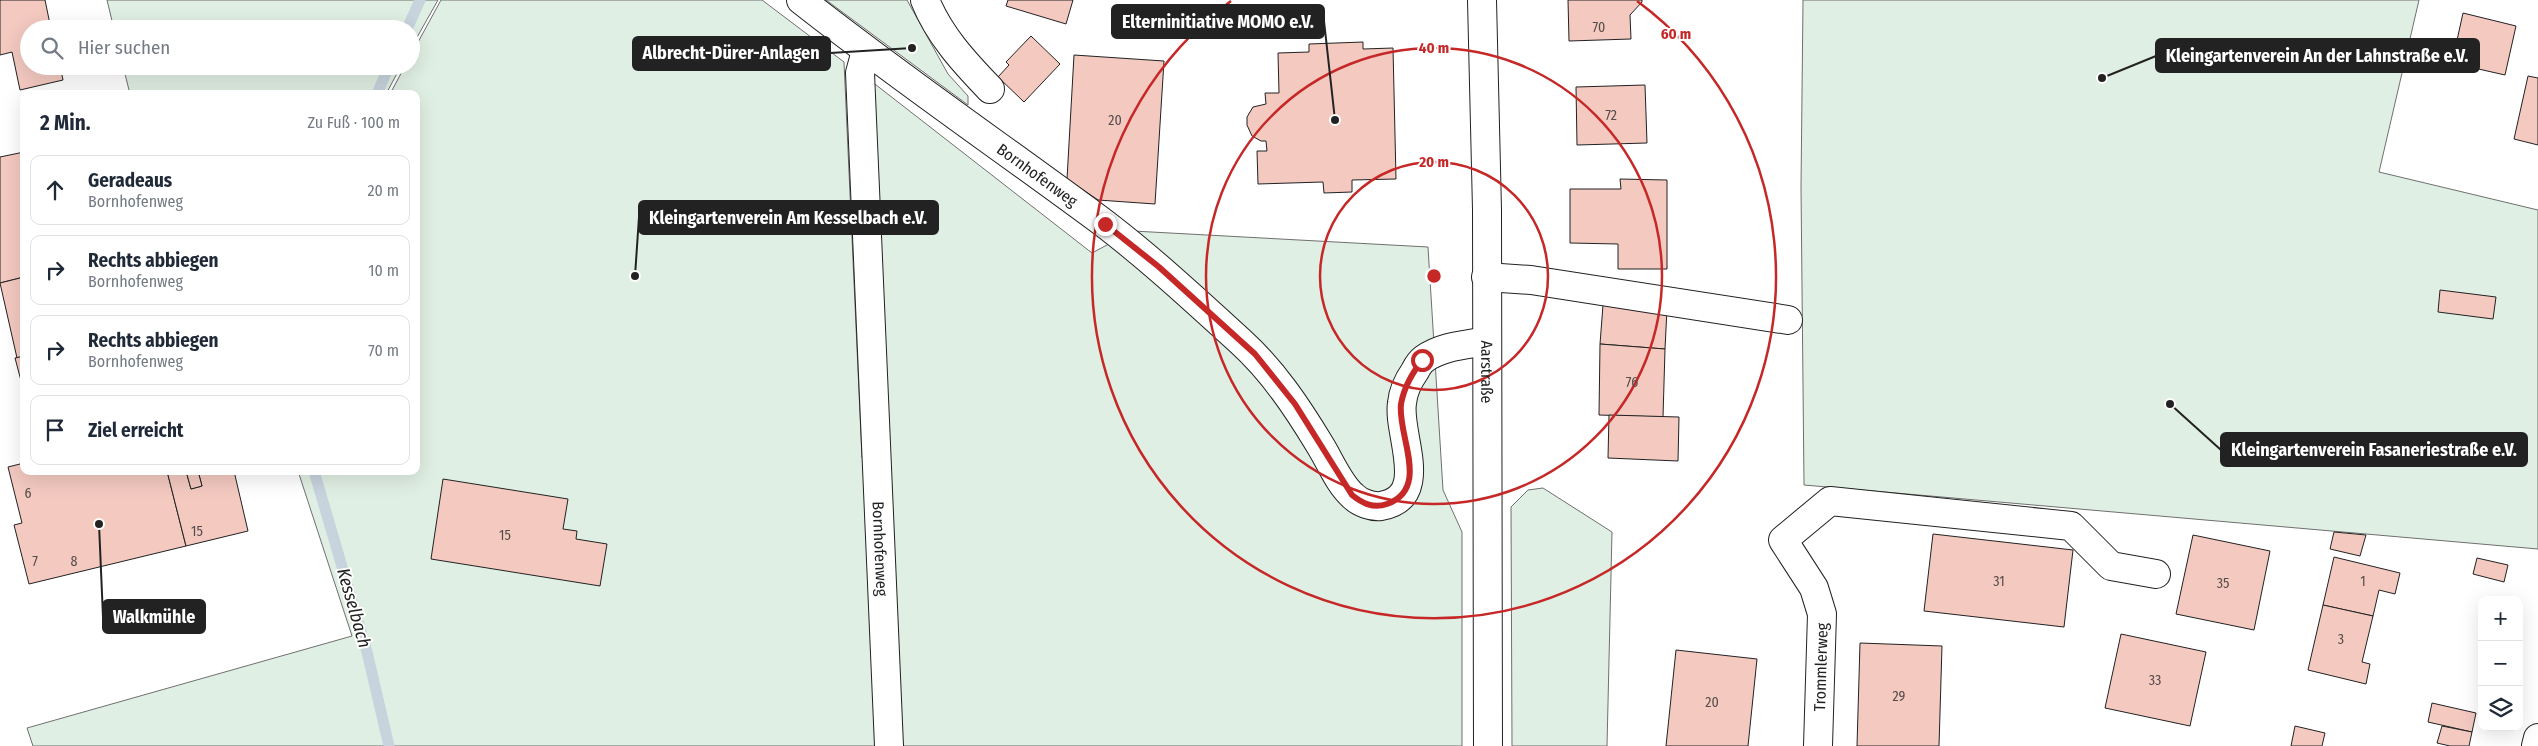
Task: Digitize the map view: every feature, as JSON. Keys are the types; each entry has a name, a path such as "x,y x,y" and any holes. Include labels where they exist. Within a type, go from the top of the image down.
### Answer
{"street":[{"name":"Bornhofenweg","path":"801,0 866,51 1105,224 1159,267 1255,354 1295,404 1352,495 1365,504 1381,506 1392,502 1402,495 1408,485 1410,468 1401,406 1407,382 1422,360 1447,348 1487,341"},
{"path":"925,0 932,17 947,42 990,89"},
{"name":"Aarstraße","path":"1482,0 1487,341 1488,746"},
{"name":"Bornhofenweg","path":"866,51 860,73 889,746"},
{"path":"1486,277 1531,280 1788,320"},
{"name":"Trommlerweg","path":"1818,746 1822,614 1814,588 1782,540 1830,501 2071,526 2111,566 2156,574"},
{"path":"2536,746 2538,738"}],"green space":[{"path":"107,0 438,0 420,32 420,20 112,20"},
{"path":"441,0 762,0 844,62 862,458 888,463 871,81 1092,253 1133,231 1428,247 1443,490 1462,532 1462,746 33,746 27,728 352,636 299,475 420,475 420,90 392,90 400,75 420,75 420,38"},
{"path":"826,0 907,0 948,74 968,96 968,105"},
{"path":"1803,0 2419,0 2379,172 2538,210 2538,549 1804,485 1801,187"},
{"path":"125,75 396,75 388,90 129,90"},
{"path":"1543,488 1612,532 1607,746 1512,746 1511,507 1528,490"}],"building":[{"path":"0,0 45,0 49,20 20,20 20,75 62,75 63,80 20,90 12,52 0,55"},
{"path":"1008,0 1073,0 1066,24 1006,6"},
{"path":"1568,0 1642,0 1630,15 1631,39 1569,41"},
{"path":"2463,13 2516,26 2505,75 2452,63"},
{"path":"1031,36 1060,64 1024,102 998,77 1009,65 1006,62"},
{"path":"1363,42 1363,49 1393,48 1396,179 1352,180 1352,192 1324,193 1323,182 1258,184 1257,151 1267,151 1266,141 1261,141 1252,136 1247,125 1247,117 1253,107 1266,104 1265,93 1279,93 1278,53 1309,52 1309,44"},
{"path":"1074,55 1164,61 1155,204 1098,200 1067,179"},
{"path":"2528,76 2538,78 2538,145 2514,139"},
{"path":"1645,85 1647,143 1577,145 1576,87"},
{"path":"20,153 20,278 0,283 0,157"},
{"path":"1620,179 1667,180 1667,269 1618,269 1618,244 1570,243 1570,189 1621,189"},
{"path":"20,278 20,357 17,358 0,283"},
{"path":"2440,290 2496,297 2493,319 2438,312"},
{"path":"1603,305 1667,309 1665,349 1600,344"},
{"path":"1600,344 1665,349 1663,417 1599,415"},
{"path":"20,357 20,377 15,358"},
{"path":"1609,415 1679,417 1678,461 1608,458"},
{"path":"20,464 20,475 168,475 186,546 29,584 14,525 22,523 8,467"},
{"path":"168,475 187,475 191,489 202,486 199,475 235,475 248,531 186,546"},
{"path":"187,475 199,475 202,486 191,489"},
{"path":"443,479 568,499 563,529 577,531 576,539 607,544 600,586 431,559"},
{"path":"2334,532 2366,535 2360,556 2330,549"},
{"path":"1933,534 2073,550 2064,627 1924,611"},
{"path":"2193,535 2270,551 2254,630 2176,614"},
{"path":"2334,557 2400,573 2395,594 2379,590 2373,616 2323,605"},
{"path":"2477,558 2508,565 2504,582 2473,574"},
{"path":"2323,605 2373,616 2362,662 2370,664 2366,684 2308,670"},
{"path":"2121,634 2206,652 2190,726 2105,708"},
{"path":"1860,643 1942,646 1939,746 1857,746"},
{"path":"1676,650 1757,659 1748,746 1666,746"},
{"path":"2432,703 2476,713 2472,732 2428,722"},
{"path":"2295,726 2325,733 2322,746 2291,746"},
{"path":"2442,726 2472,732 2469,746 2450,746 2437,743"}],"waterway":[{"name":"Kesselbach","path":"411,20 420,0"},
{"name":"Kesselbach","path":"379,90 385,75"},
{"name":"Kesselbach","path":"315,475 367,652 389,746"}],"place":[{"name":"Albrecht-Dürer-Anlagen","path":"912,48"},
{"name":"Kleingartenverein An der Lahnstraße e.V.","path":"2102,78"},
{"name":"Elterninitiative MOMO e.V.","path":"1335,120"},
{"name":"Kleingartenverein Am Kesselbach e.V.","path":"635,276"},
{"name":"Kleingartenverein Fasaneriestraße e.V.","path":"2170,404"},
{"name":"Walkmühle","path":"99,524"}],"route":[{"path":"1105,224 1159,267 1255,354 1295,404 1352,495 1365,504 1381,506 1392,502 1402,495 1408,485 1410,468 1401,406 1407,382 1422,360"}]}
